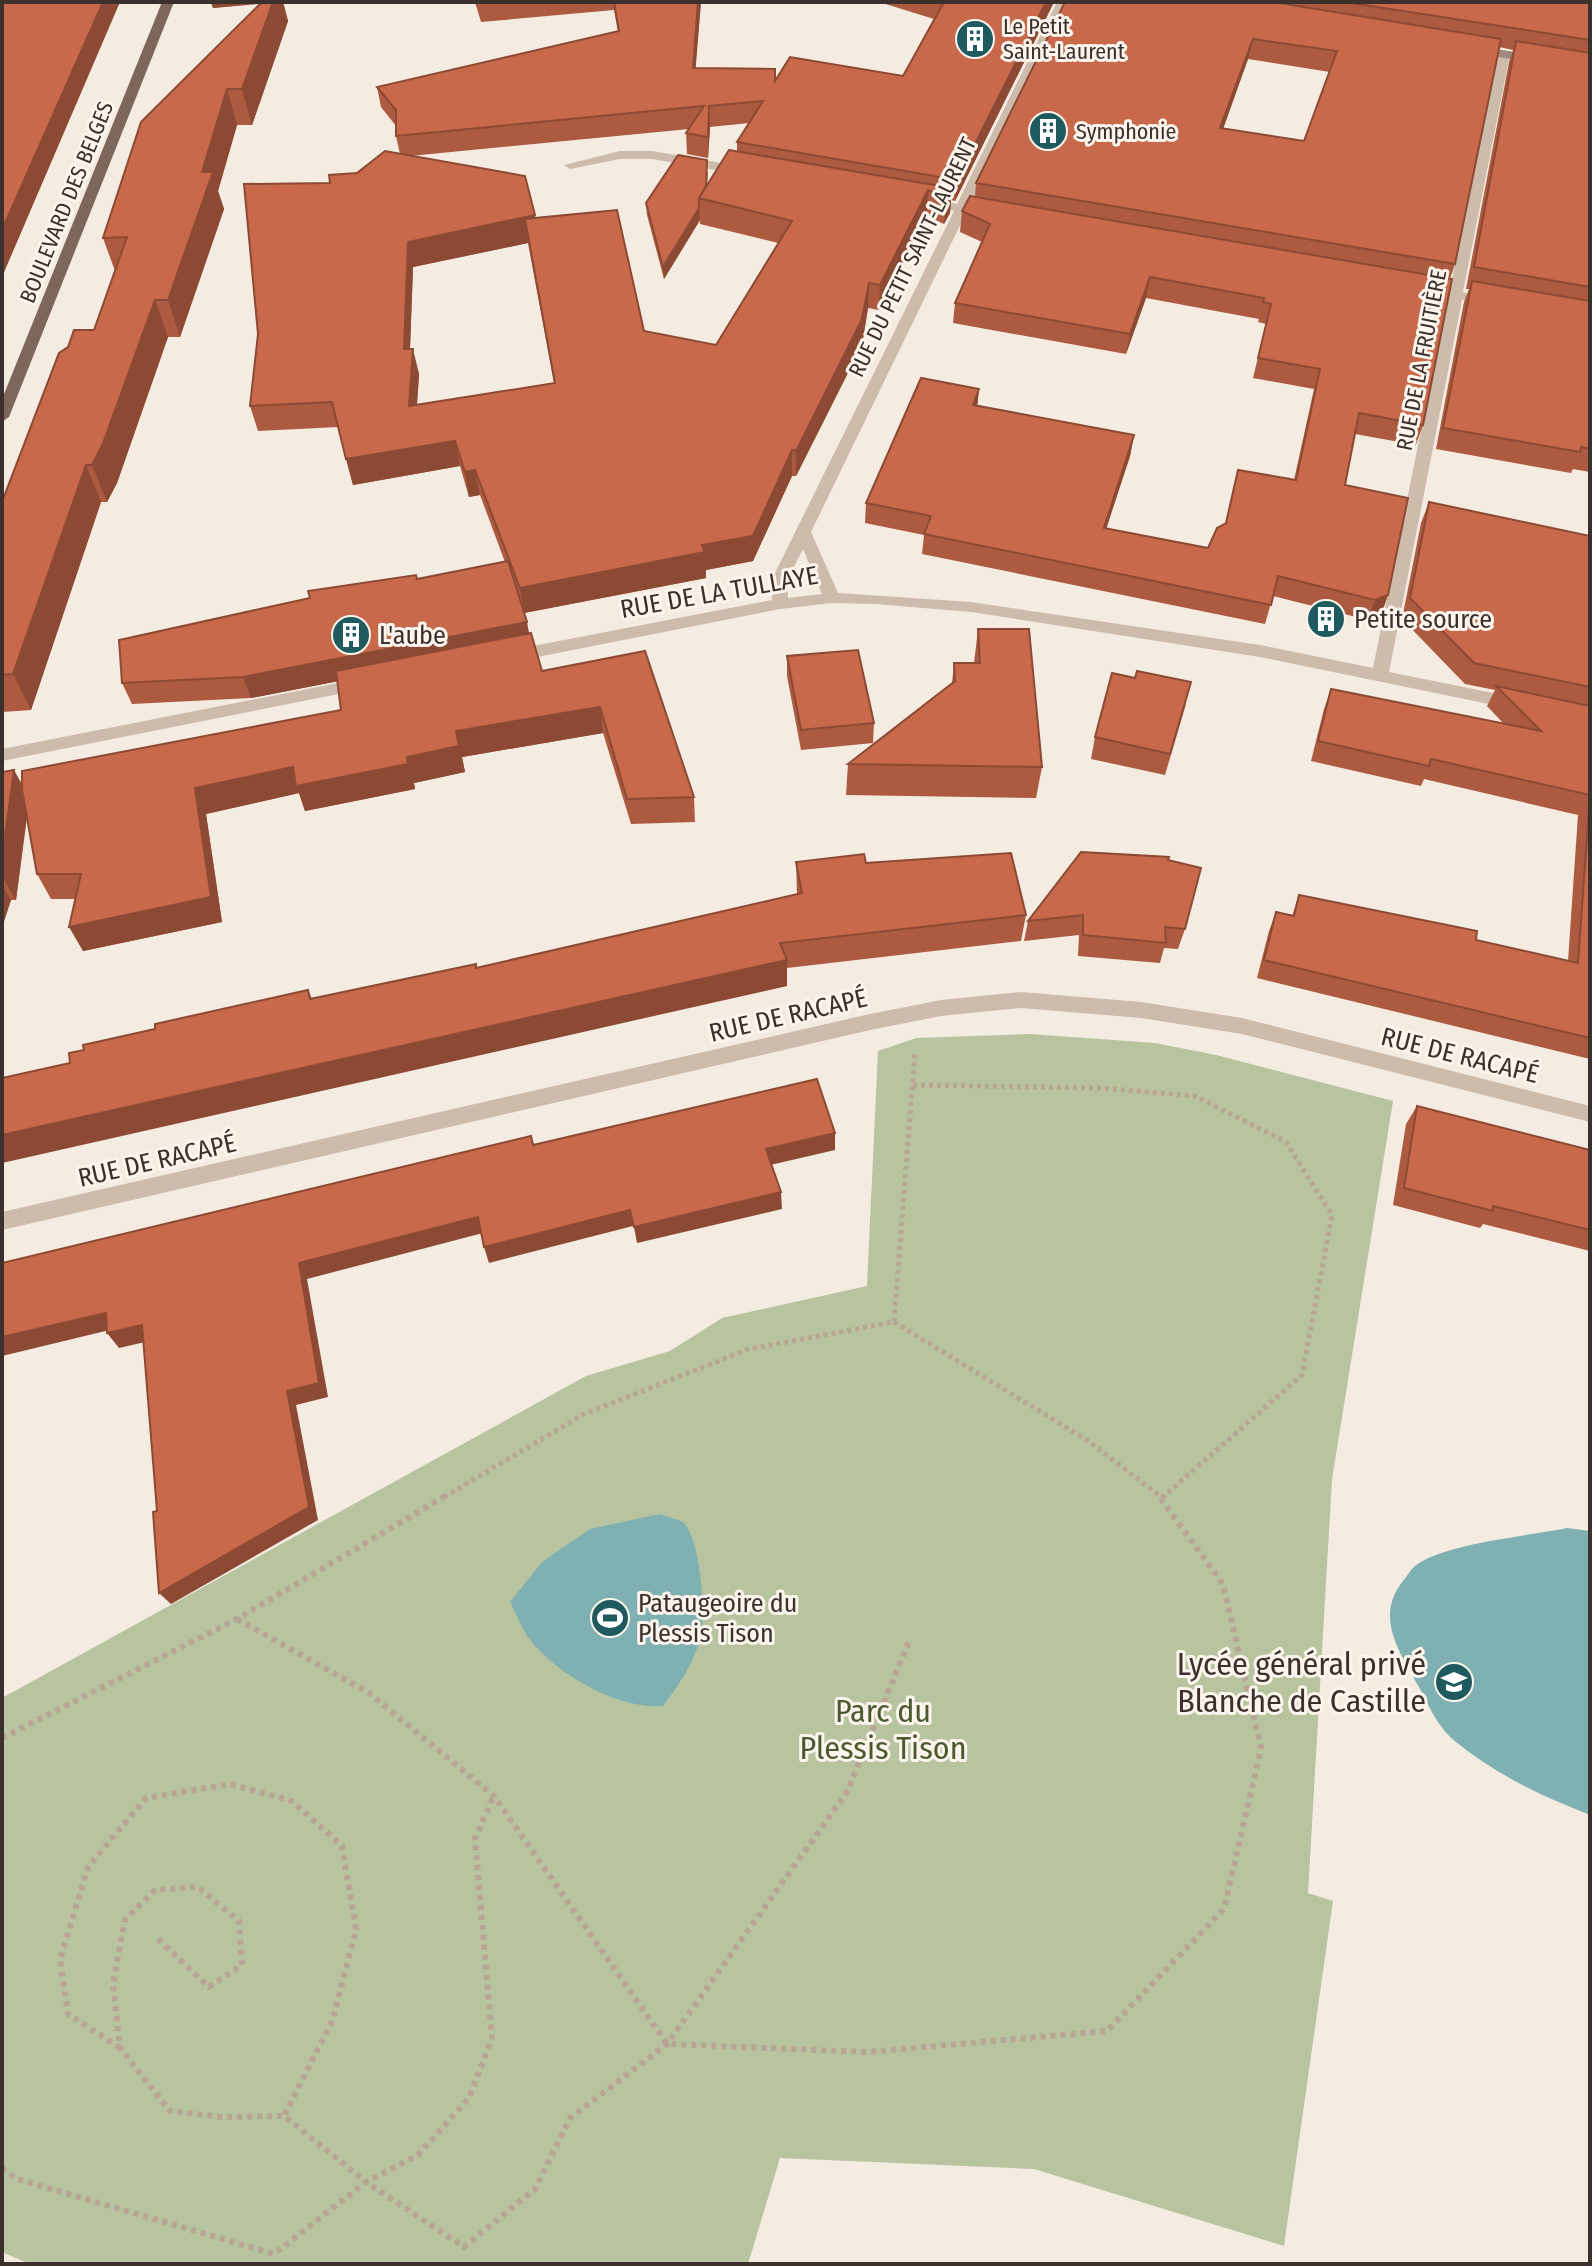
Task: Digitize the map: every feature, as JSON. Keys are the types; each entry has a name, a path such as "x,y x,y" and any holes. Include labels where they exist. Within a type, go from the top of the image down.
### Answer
{"main road":[{"name":"BOULEVARD DES BELGES","path":"2,417 168,2"}],"street":[{"name":"RUE DU PETIT SAINT-LAURENT","path":"780,604 779,581 1063,2"},
{"path":"1461,48 1590,68"},
{"name":"RUE DE LA FRUITIÈRE","path":"1380,674 1504,54"},
{"path":"570,165 620,155 652,155 761,174"},
{"path":"916,201 996,214"},
{"path":"1403,285 1503,302"},
{"path":"803,532 832,598"},
{"name":"RUE DE LA TULLAYE","path":"500,658 780,604 832,598 971,607 1260,651 1530,706"},
{"path":"2,755 375,682"},
{"name":"RUE DE RACAPÉ","path":"2,1221 914,1013 1021,1000 1141,1010 1242,1026 1590,1114"}],"path":[{"path":"894,1322 913,1085 914,1013"},
{"path":"913,1085 1100,1088 1195,1096 1286,1142 1332,1215 1302,1375 1162,1498"},
{"path":"2,1738 237,1619 584,1414 749,1349 894,1322 1090,1442 1162,1498 1223,1584 1261,1748 1224,1909 1107,2031 868,2052 667,2044"},
{"path":"237,1619 369,1693 494,1796 667,2044"},
{"path":"284,2116 333,2019 356,1929 342,1846 292,1801 230,1784 146,1798 88,1867 60,1960 68,2014 120,2048 170,2111 222,2117 284,2116 366,2182 464,2247 535,2189 570,2118 667,2044 847,1792 909,1641"},
{"path":"2,2168 17,2179 274,2254 366,2182 418,2155 469,2098 492,2038 475,1839 494,1796"},
{"path":"120,2048 113,1984 125,1920 155,1890 198,1887 239,1921 242,1965 209,1987 158,1939"}],"green space":[{"name":"Parc du Plessis Tison","path":"1030,1034 1155,1043 1216,1055 1393,1101 1332,1479 1308,1893 1333,1901 1284,2246 1034,2169 780,2158 748,2264 30,2264 2,2252 2,1698 586,1376 670,1351 722,1318 867,1286 878,1051 916,1038"}],"water":[{"name":"Pataugeoire du Plessis Tison","path":"660,1514 684,1523 690,1531 698,1559 702,1624 695,1653 675,1690 663,1706 646,1706 591,1688 557,1666 528,1637 510,1602 542,1562 590,1529"},
{"path":"1567,1528 1590,1531 1590,1815 1503,1775 1450,1736 1434,1716 1404,1661 1390,1621 1395,1594 1419,1563 1470,1545"}],"building":[{"path":"2,2 103,2 2,230"},
{"path":"262,2 273,2 242,89 227,89 202,172 213,172 168,300 155,300 102,446 92,465 86,465 13,674 2,675 2,502 59,353 68,347 74,330 94,330 127,237 103,238 141,122"},
{"path":"614,2 698,2 693,68 775,69 775,81 790,57 903,76 944,2 1046,2 957,180 737,142 763,101 709,106 708,137 686,133 704,106 396,136 396,110 377,87 619,31"},
{"path":"1065,2 1273,2 1501,39 1455,264 976,183","holes":["1253,39 1337,51 1304,141 1220,128"]},
{"path":"1345,2 1590,2 1590,40"},
{"path":"1516,41 1590,53 1590,287 1474,267"},
{"path":"729,150 952,188 946,198 928,190 880,285 869,283 862,319 796,451 792,450 753,536 702,545 705,552 520,588 475,470 465,472 455,441 346,459 332,402 250,406 258,334 244,184 330,183 329,175 357,173 385,151 525,176 535,215 408,242 404,349 413,349 409,406 555,383 525,219 617,210 644,331 716,345 792,221 699,198"},
{"path":"678,155 707,160 706,186 699,198 699,208 663,267 646,203"},
{"path":"970,196 1452,279 1423,425 1359,413 1345,485 1408,498 1388,595 1375,600 1278,576 1271,605 924,534 931,516 866,503 921,378 979,389 973,405 1134,435 1104,528 1208,548 1217,528 1226,523 1238,470 1296,480 1320,369 1258,358 1271,304 1263,302 1264,298 1150,277 1130,334 955,303 990,224 962,211"},
{"path":"1472,281 1590,301 1590,449 1581,447 1580,452 1443,428"},
{"path":"1429,502 1590,536 1590,687 1474,663 1410,598"},
{"path":"508,561 527,622 243,677 122,683 119,640 310,598 308,591 416,575 417,579"},
{"path":"978,629 1029,629 1042,767 848,764 955,681 954,663 980,663"},
{"path":"531,633 542,671 645,651 694,797 627,799 600,707 456,731 459,746 407,757 408,764 296,786 293,767 195,788 211,897 69,927 81,874 37,874 22,790 22,771 341,710 336,671"},
{"path":"858,650 874,723 801,730 787,656"},
{"path":"1137,671 1191,682 1170,754 1095,737 1112,673 1135,678"},
{"path":"1496,686 1590,706 1590,795 1431,759 1429,766 1318,741 1331,689 1541,731"},
{"path":"14,770 2,858 2,772"},
{"path":"1590,795 1590,1038 1264,960 1276,912 1294,916 1299,895 1477,931 1476,940 1578,963"},
{"path":"1081,852 1169,857 1168,860 1201,868 1185,929 1165,927 1166,943 1083,935 1083,915 1028,921"},
{"path":"1011,853 1026,915 780,943 787,960 2,1135 2,1078 70,1063 69,1053 84,1050 83,1045 155,1029 155,1024 308,990 310,999 476,964 476,968 802,893 796,862 864,854 866,863"},
{"path":"817,1079 835,1133 766,1149 781,1192 634,1227 630,1210 484,1247 478,1217 299,1263 319,1383 287,1391 309,1507 159,1593 153,1512 157,1511 142,1325 107,1333 106,1313 2,1337 2,1263 531,1136 533,1145"},
{"path":"1417,1106 1590,1150 1590,1230 1493,1206 1493,1211 1404,1188"}],"place":[{"name":"Le Petit Saint-Laurent","path":"975,39"},
{"name":"Symphonie","path":"1048,131"},
{"name":"Petite source","path":"1326,619"},
{"name":"L'aube","path":"351,635"},
{"name":"Pataugeoire du Plessis Tison","path":"610,1618"},
{"name":"Lycée général privé Blanche de Castille","path":"1454,1682"}]}
